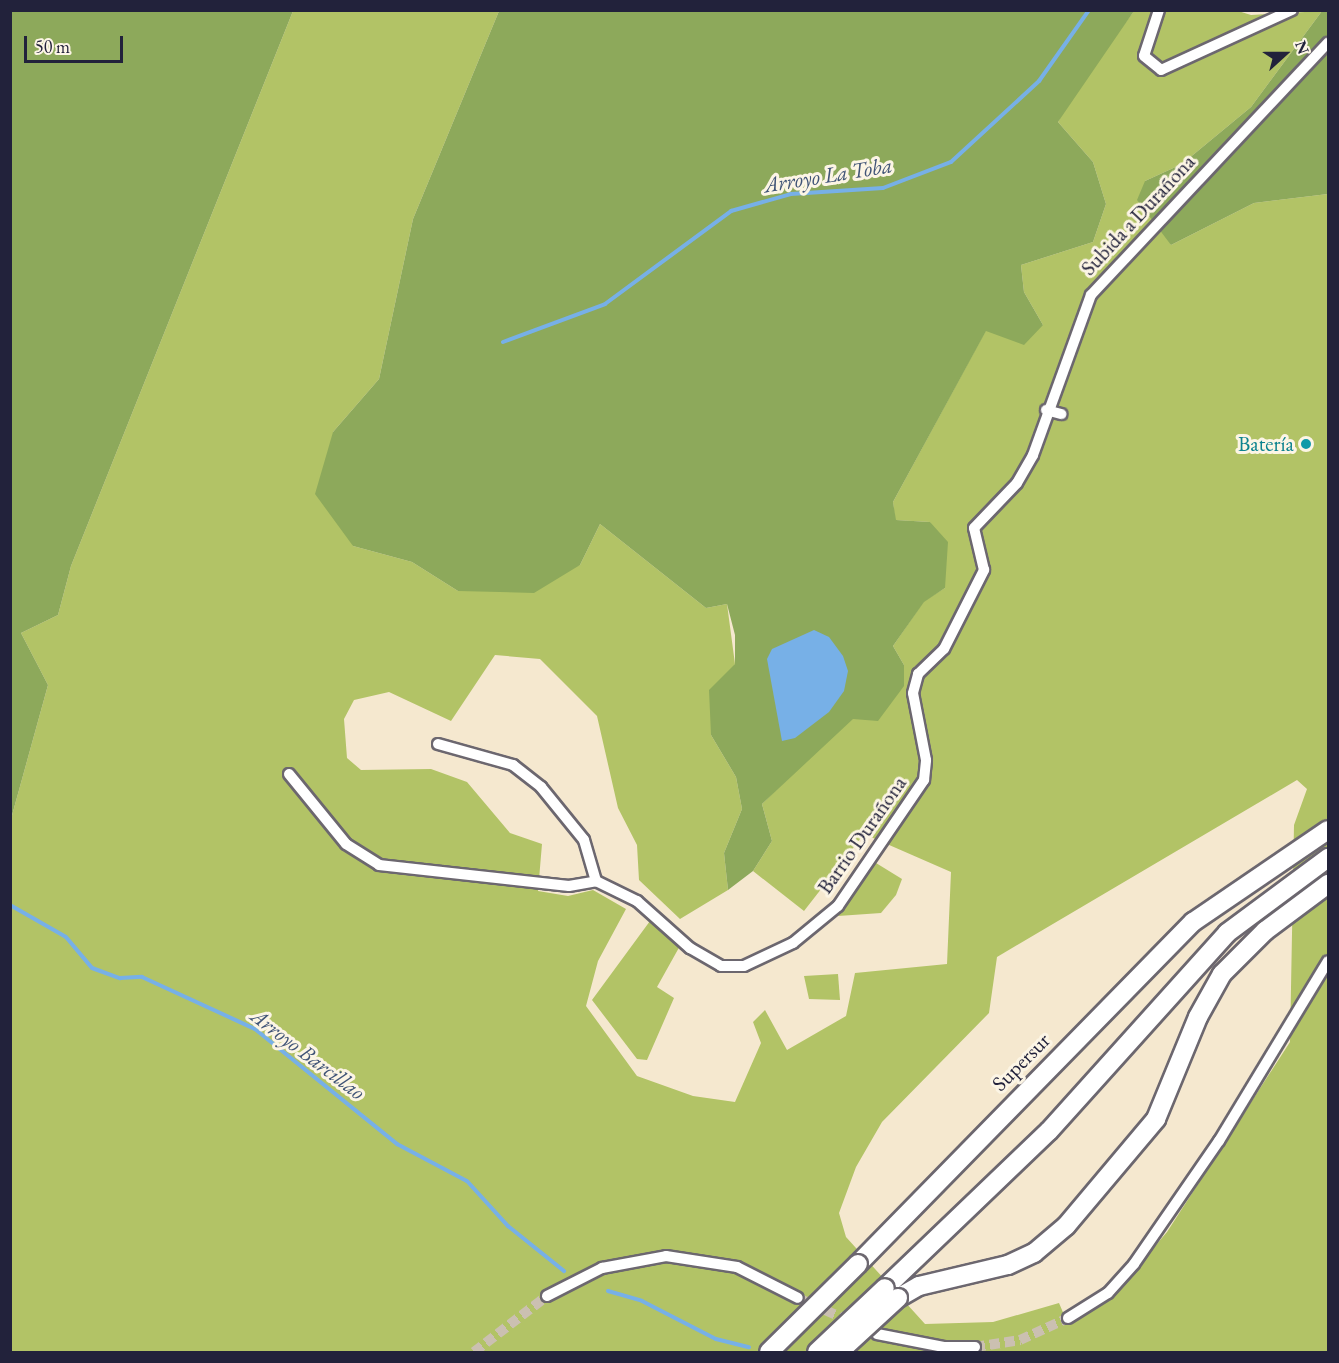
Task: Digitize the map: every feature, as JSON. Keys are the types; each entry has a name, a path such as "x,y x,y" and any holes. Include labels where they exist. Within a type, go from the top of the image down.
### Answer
{"highway":[{"name":"Supersur","path":"769,1353 1156,958 1244,883 1329,830"},
{"path":"839,1353 891,1293 1049,1131 1203,958 1257,909 1329,858"},
{"path":"817,1353 891,1293 1008,1265 1034,1253 1066,1226 1156,1119 1198,1017 1222,974 1265,931 1329,884"}],"street":[{"path":"1158,10 1144,56 1161,70 1292,10"},
{"name":"Subida a Durañona","path":"984,559 973,536 1017,483 1033,455 1046,410 1091,295 1329,43"},
{"path":"1046,410 1061,414"},
{"name":"Barrio Durañona","path":"596,881 637,901 690,948 721,966 744,966 793,943 838,906 924,780 926,760 913,693 918,674 944,649 984,570 984,559"},
{"path":"289,774 346,844 379,865 569,886 596,881 584,840 541,787 513,765 438,744"},
{"path":"1068,1318 1108,1293 1134,1264 1279,1044 1329,961"},
{"path":"547,1296 602,1269 666,1256 737,1268 798,1298"},
{"path":"877,1334 944,1347 975,1347"}],"green space":[{"path":"11,10 293,11 71,566 58,615 21,633 48,685 11,819"},
{"path":"1235,10 1251,15 1322,11 1251,107 1182,164 1145,181 1171,245 1254,203 1328,194 1328,1352 11,1352 11,819 48,685 21,633 58,615 71,566 293,11 499,11 413,219 379,379 333,432 353,546 412,562 458,591 580,565 600,524 706,608 727,604 735,664 711,735 736,777 742,809 724,853 728,890 680,919 639,880 637,845 618,808 597,716 540,659 495,655 451,721 389,692 354,700 344,719 347,758 361,770 431,769 467,782 510,833 542,844 538,891 568,896 593,890 626,909 598,961 586,1006 637,1076 693,1096 735,1102 761,1043 753,1022 765,1010 787,1050 846,1016 855,973 947,964 951,872 864,834 804,911 753,871 772,841 762,804 904,665 893,646 924,601 945,588 930,522 895,520 893,502 986,330 1043,325 1024,292 1021,265 1093,242 1106,204 1093,162 1058,122 1072,95 1134,11","holes":["1297,780 1307,789 1294,825 1290,1042 1167,1232 1118,1290 1068,1324 1059,1303 993,1322 925,1324 846,1237 839,1213 856,1167 882,1122 989,1013 997,957"]},
{"path":"499,11 1134,11 1058,122 1093,162 1106,204 1093,242 1021,265 1024,292 1043,325 1024,345 986,331 893,502 896,520 930,522 948,542 945,588 924,602 893,646 904,665 904,686 878,721 853,719 762,804 772,841 753,871 728,890 724,853 742,809 736,777 711,735 709,690 735,664 735,635 727,604 706,608 600,524 580,565 534,593 458,591 412,562 353,546 315,494 333,432 379,379 413,219"},
{"path":"1322,11 1328,11 1328,194 1254,203 1171,245 1137,200 1145,181 1182,164 1251,107"},
{"path":"876,863 902,879 896,895 881,913 838,916"},
{"path":"650,921 681,944 657,987 674,998 647,1060 637,1059 592,1000"},
{"path":"838,974 840,1000 809,999 804,976"}],"water":[{"path":"814,630 829,637 843,656 848,671 844,691 829,712 795,738 782,741 767,659 772,649"}],"waterway":[{"name":"Arroyo La Toba","path":"503,342 605,304 731,211 791,194 883,188 951,162 1039,81 1089,10"},
{"name":"Arroyo Barcillao","path":"10,905 66,937 92,968 120,978 142,977 255,1029 397,1144 467,1181 508,1226 564,1271"},
{"name":"Arroyo Barcillao","path":"608,1291 642,1301 716,1339 749,1347"}],"tunnel":[{"path":"474,1352 547,1296"},
{"path":"798,1298 852,1322"},
{"path":"975,1347 1020,1340 1068,1318"}],"place":[{"name":"Batería","path":"1306,444"}]}
